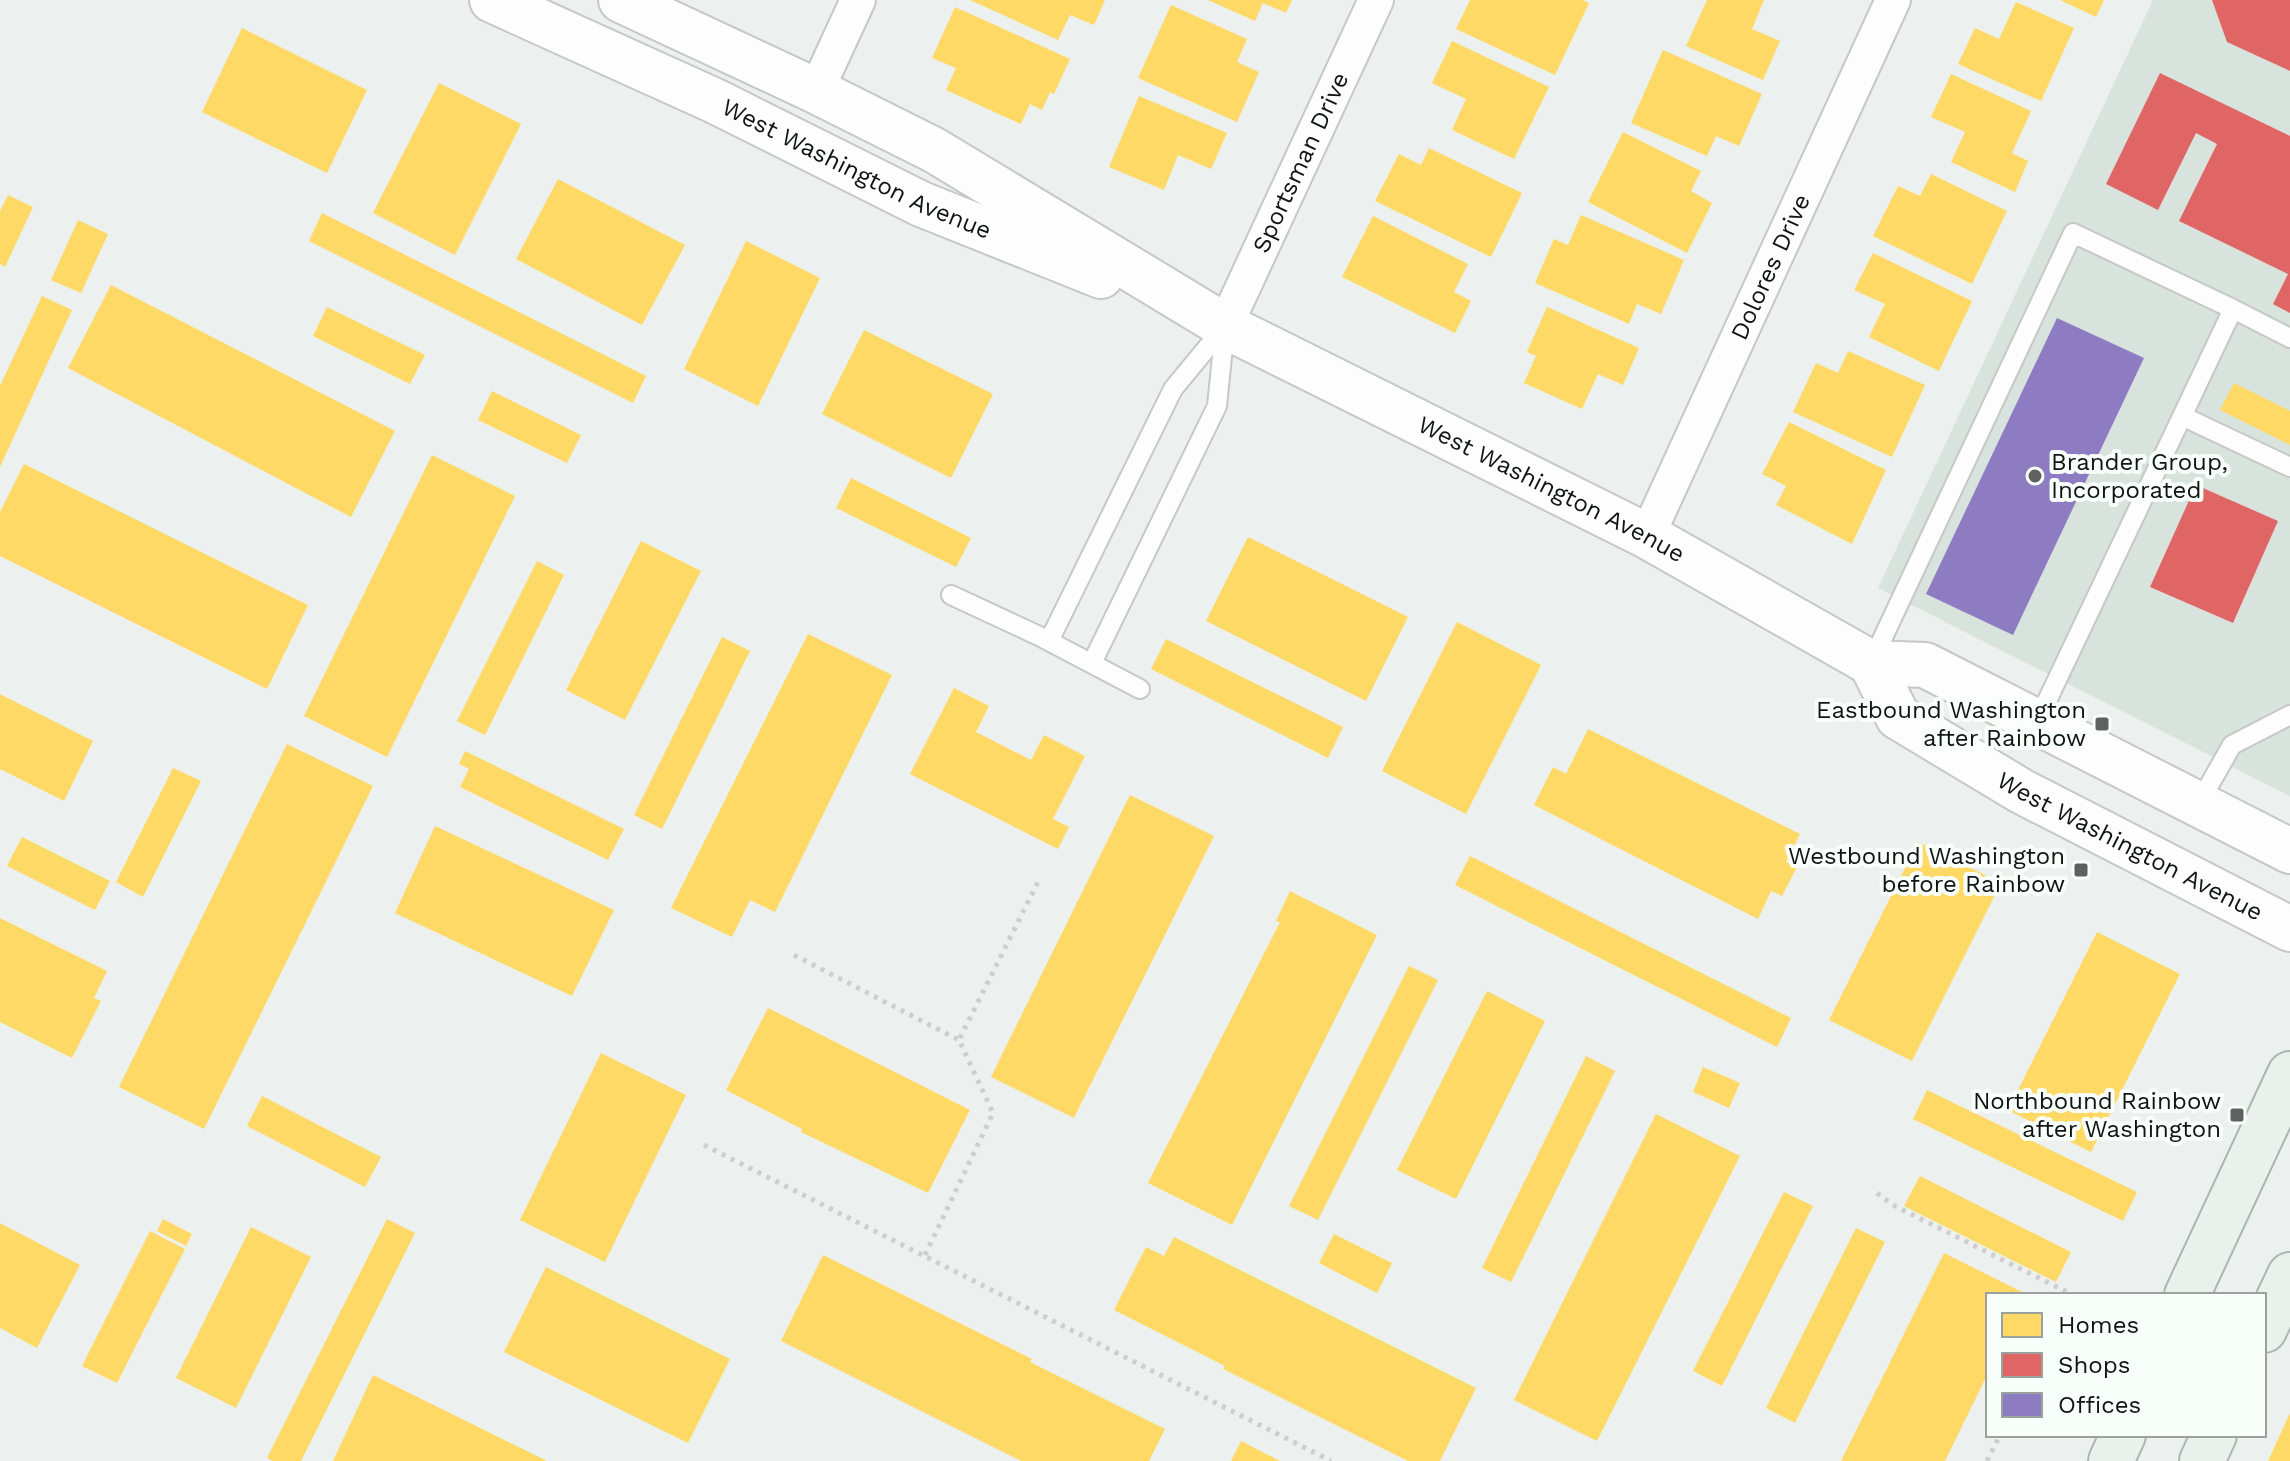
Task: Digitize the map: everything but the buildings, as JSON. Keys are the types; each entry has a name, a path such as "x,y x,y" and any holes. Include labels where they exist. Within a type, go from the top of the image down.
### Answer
{"main road":[{"name":"West Washington Avenue","path":"492,0 715,101 921,204 1225,326 1647,536 1871,663 1925,665 2290,851"},
{"name":"West Washington Avenue","path":"621,0 934,150 1225,326"},
{"name":"West Washington Avenue","path":"1871,663 1898,717 2021,791 2290,929"},
{"path":"2188,1293 2290,1074"},
{"path":"2266,1326 2290,1275"},
{"path":"2111,1461 2122,1437"},
{"path":"2202,1461 2213,1437"}],"street":[{"path":"816,91 858,0"},
{"name":"Sportsman Drive","path":"1225,326 1376,0"},
{"name":"Dolores Drive","path":"1647,536 1893,0"}],"lane":[{"path":"1871,663 2073,233 2290,338"},
{"path":"2037,722 2233,309"},
{"path":"1049,641 1173,389 1225,326"},
{"path":"1092,663 1217,406 1225,326"},
{"path":"2182,416 2290,467"},
{"path":"951,595 1049,641 1140,689"},
{"path":"2199,803 2232,745 2290,715"}],"path":[{"path":"959,1040 1038,882"},
{"path":"794,955 959,1040 993,1113 925,1255"},
{"path":"704,1145 1331,1461"},
{"path":"1877,1193 1893,1205 2068,1293"},
{"path":"1987,1461 1999,1437"}],"shaded area":[{"path":"2153,0 2290,0 2290,796 1878,588"}],"place":[{"name":"Brander Group, Incorporated","path":"2035,476"},
{"name":"Eastbound Washington after Rainbow","path":"2102,724"},
{"name":"Westbound Washington before Rainbow","path":"2081,870"},
{"name":"Northbound Rainbow after Washington","path":"2237,1115"}]}
